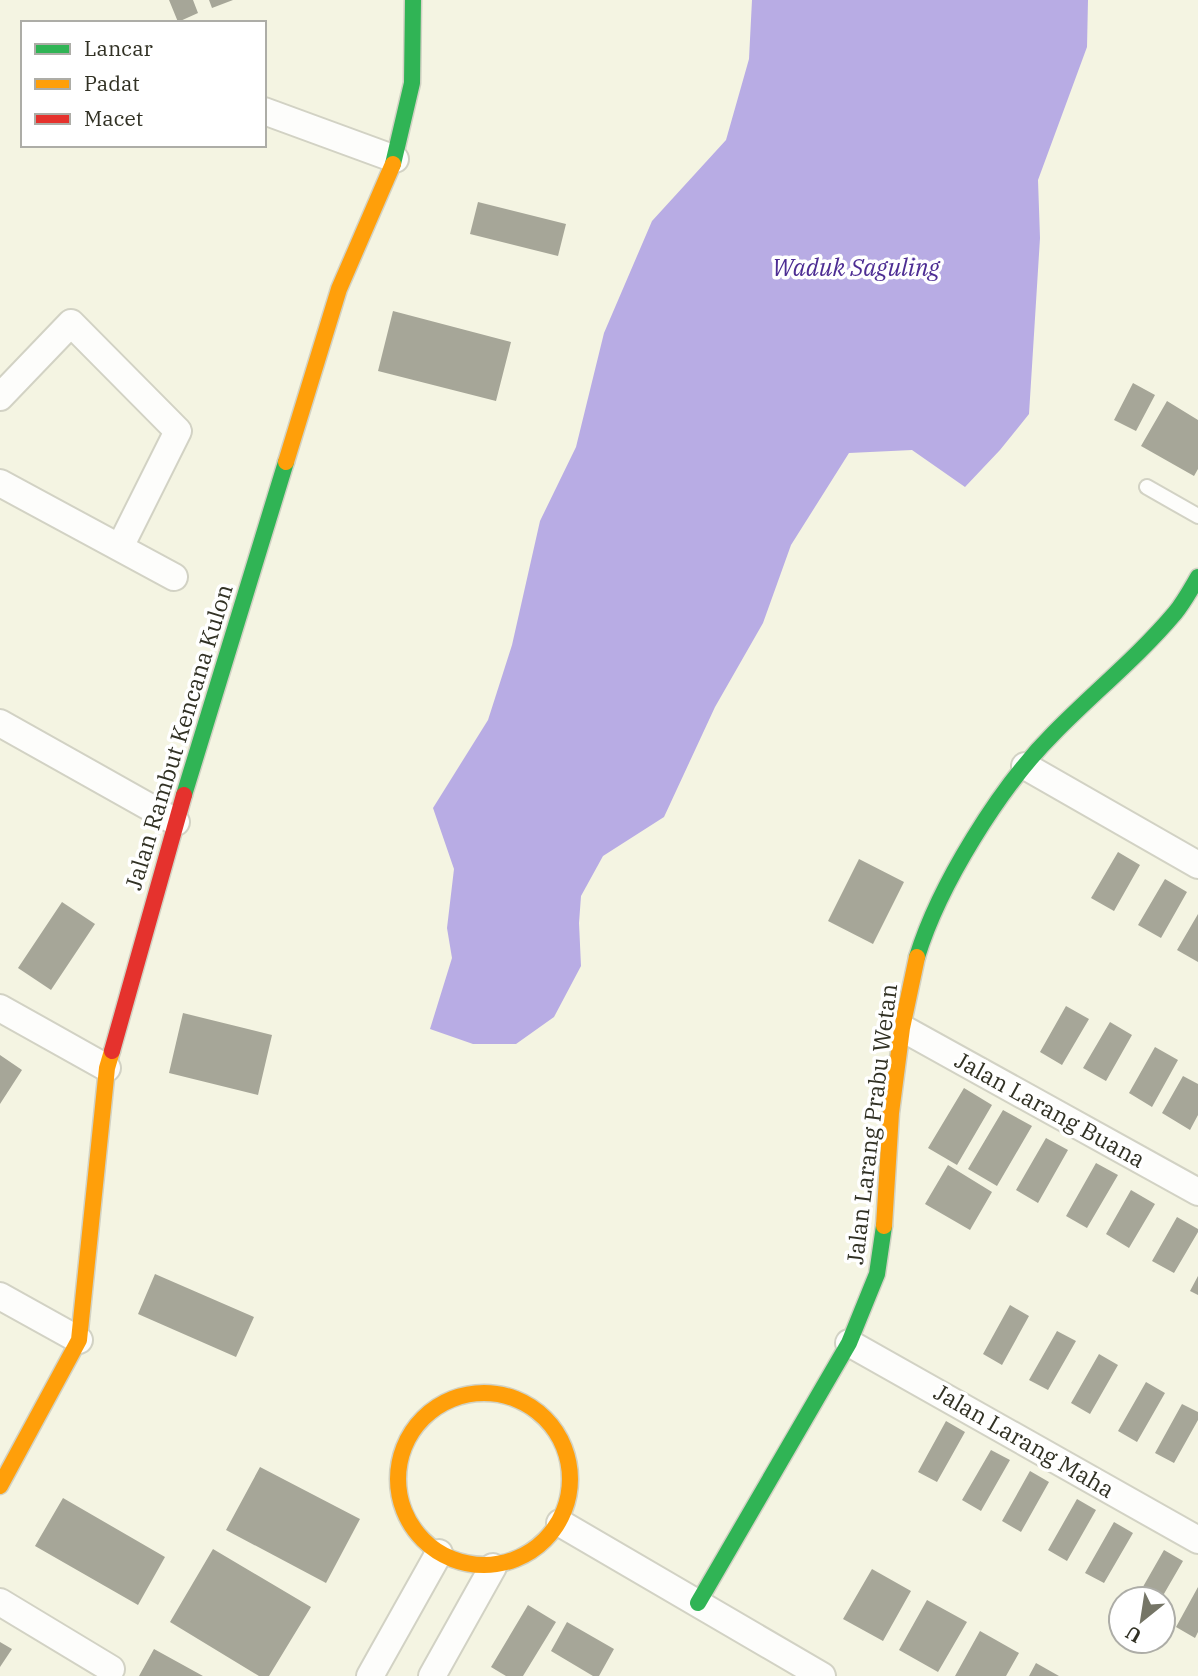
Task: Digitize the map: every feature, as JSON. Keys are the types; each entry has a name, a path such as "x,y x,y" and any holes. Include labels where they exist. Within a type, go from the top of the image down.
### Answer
{"street":[{"name":"Jalan Rambut Kencana Kulon","path":"0,1486 79,1340 107,1068 176,822 339,289 395,159 412,83 413,0"},
{"path":"266,112 395,159"},
{"path":"0,397 71,323 178,431 120,547"},
{"path":"0,483 174,577"},
{"name":"Jalan Larang Prabu Wetan","path":"698,1603 849,1343 877,1274 887,1209 891,1113 902,1028 918,954 941,900 982,823 1025,766 1060,725 1124,667 1176,612 1198,578"},
{"path":"0,723 176,822"},
{"path":"1025,766 1198,865"},
{"path":"0,1008 107,1068"},
{"name":"Jalan Larang Buana","path":"902,1028 1198,1192"},
{"path":"0,1296 79,1340"},
{"name":"Jalan Larang Maha","path":"849,1343 1198,1540"},
{"path":"463,1394 503,1394 540,1412 565,1444 572,1484 561,1523 542,1545 519,1559 493,1567 439,1553 409,1523 397,1485 403,1445 427,1412 463,1394"},
{"path":"561,1523 822,1676"},
{"path":"370,1676 439,1553"},
{"path":"432,1676 493,1567"},
{"path":"0,1602 111,1668"}],"lane":[{"path":"1147,487 1198,516"}],"water":[{"name":"Waduk Saguling","path":"752,0 1088,0 1087,47 1038,180 1040,238 1029,414 965,487 912,450 849,453 791,545 763,623 715,707 664,817 603,856 581,896 581,966 554,1017 516,1044 473,1044 430,1029 452,958 447,928 454,869 433,808 488,720 512,645 540,521 576,447 604,333 652,221 726,140 749,59"}],"building":[{"path":"169,0 193,0 198,13 178,21"},
{"path":"209,0 233,0 212,8"},
{"path":"478,202 566,224 558,256 470,234"},
{"path":"393,311 511,342 496,401 378,371"},
{"path":"1133,383 1155,395 1136,431 1114,420"},
{"path":"1167,401 1198,420 1198,469 1194,476 1141,446"},
{"path":"1118,852 1140,865 1114,911 1091,898"},
{"path":"859,859 904,882 873,944 828,921"},
{"path":"1165,879 1187,892 1161,938 1138,925"},
{"path":"62,902 95,924 51,990 18,968"},
{"path":"1198,914 1198,962 1177,950"},
{"path":"1066,1006 1089,1019 1062,1065 1040,1052"},
{"path":"183,1013 272,1035 258,1095 169,1073"},
{"path":"1110,1022 1132,1035 1106,1081 1083,1068"},
{"path":"1155,1047 1178,1060 1152,1107 1129,1093"},
{"path":"0,1055 22,1070 0,1104"},
{"path":"1183,1076 1198,1084 1198,1115 1190,1130 1162,1113"},
{"path":"964,1088 992,1105 957,1165 928,1148"},
{"path":"1003,1110 1032,1126 997,1186 968,1169"},
{"path":"1046,1138 1068,1150 1038,1203 1016,1190"},
{"path":"1096,1163 1118,1175 1087,1228 1066,1216"},
{"path":"948,1165 992,1192 970,1230 925,1204"},
{"path":"1131,1190 1155,1204 1129,1248 1106,1234"},
{"path":"1177,1217 1198,1229 1198,1232 1174,1273 1152,1261"},
{"path":"155,1274 254,1317 236,1357 138,1314"},
{"path":"1198,1276 1198,1295 1190,1291"},
{"path":"1010,1305 1029,1316 1002,1365 983,1354"},
{"path":"1057,1331 1076,1341 1048,1390 1029,1380"},
{"path":"1099,1354 1118,1365 1090,1414 1071,1403"},
{"path":"1146,1382 1165,1393 1137,1442 1118,1431"},
{"path":"1182,1404 1198,1412 1198,1420 1174,1463 1155,1453"},
{"path":"946,1421 965,1432 937,1482 918,1472"},
{"path":"991,1450 1010,1460 981,1511 962,1500"},
{"path":"260,1467 360,1519 326,1583 226,1530"},
{"path":"1030,1471 1049,1482 1021,1532 1002,1521"},
{"path":"63,1498 165,1557 138,1605 35,1546"},
{"path":"1077,1499 1096,1510 1067,1561 1048,1550"},
{"path":"1114,1522 1133,1533 1104,1583 1085,1573"},
{"path":"213,1549 311,1607 269,1676 259,1676 170,1622"},
{"path":"1164,1550 1183,1561 1169,1585 1144,1585"},
{"path":"872,1569 911,1591 883,1641 843,1619"},
{"path":"1198,1587 1198,1632 1195,1638 1177,1625"},
{"path":"927,1600 967,1622 938,1672 899,1650"},
{"path":"528,1605 556,1622 523,1676 506,1676 491,1667"},
{"path":"567,1622 614,1649 599,1676 593,1676 551,1651"},
{"path":"980,1631 1019,1653 1006,1676 955,1676"},
{"path":"0,1642 12,1649 0,1667"},
{"path":"154,1649 203,1676 139,1676"},
{"path":"1036,1663 1059,1676 1029,1676"}],"traffic: fast":[{"path":"393,164 412,83 413,0"},
{"path":"184,795 286,462"},
{"path":"917,957 940,899 956,869 973,838 1012,781 1053,734 1161,629 1175,613 1198,577"},
{"path":"698,1603 849,1343 877,1274 884,1226"}],"traffic: slow":[{"path":"286,462 339,289 393,164"},
{"path":"884,1226 891,1113 902,1028 917,957"},
{"path":"0,1486 79,1340 107,1068 112,1051"},
{"path":"484,1393 517,1400 532,1407 545,1418 556,1431 563,1446 570,1479 563,1512 556,1527 545,1540 532,1551 517,1558 484,1565 451,1558 436,1551 423,1540 412,1527 405,1512 398,1479 405,1446 412,1431 423,1418 436,1407 451,1400 484,1393"}],"traffic: jam":[{"path":"112,1051 184,795"}]}
